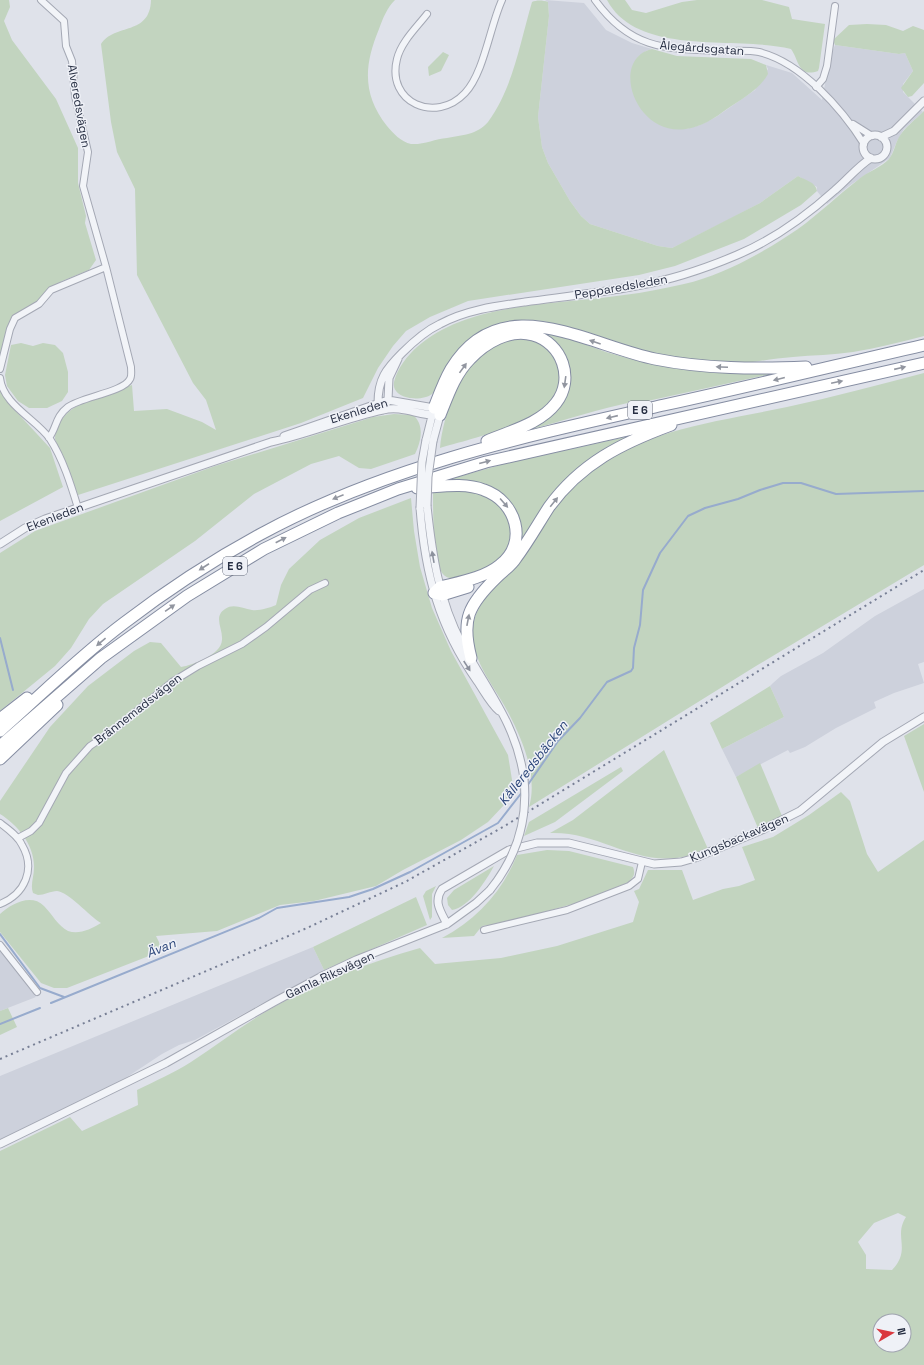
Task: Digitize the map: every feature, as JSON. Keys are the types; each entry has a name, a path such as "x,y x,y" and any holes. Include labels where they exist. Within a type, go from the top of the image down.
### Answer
{"highway":[{"path":"435,413 451,369 461,356 485,336 515,326 541,326 567,332 623,351 656,359 700,366 746,368 831,366"},
{"path":"435,413 469,359 483,346 496,339 523,333 533,335 550,343 562,358 566,375 565,386 556,403 547,412 536,420 450,458"},
{"name":"E 6","path":"0,731 79,660 122,624 179,583 261,533 333,499 374,482 450,458 549,431 924,346"},
{"name":"E 6","path":"0,746 101,658 187,596 264,549 338,512 398,489 486,462 924,362"},
{"path":"471,658 466,634 469,612 476,600 516,559 549,507 563,491 592,464 609,452 648,434 713,409"},
{"path":"398,489 466,486 483,489 497,496 513,515 516,526 516,539 512,551 501,565 491,571 439,592"},
{"path":"439,592 497,577"},
{"name":"E 6","path":"0,759 52,710 101,658"},
{"name":"E 6","path":"0,719 79,660"}],"street":[{"name":"Alveredsvägen","path":"41,0 64,21 66,46 72,61 75,96 88,152 83,186 106,267 131,367 130,380 122,386 80,400 70,406 59,416 49,438"},
{"path":"427,14 399,52 396,64 396,78 401,92 408,101 420,107 434,108 450,104 458,99 470,87 477,72 502,0"},
{"name":"Ålegårdsgatan","path":"595,0 614,24 650,44 681,49 760,53 785,62 816,87 850,122 872,136"},
{"path":"816,87 823,79 827,66 835,6"},
{"name":"Pepparedsleden","path":"378,403 381,379 389,365 432,328 462,314 503,305 651,284 695,271 732,257 769,238 812,210 852,173 871,158 876,159 882,157 886,153 887,147 894,132 924,101"},
{"name":"Ålegårdsgatan","path":"850,122 864,147"},
{"name":"Pepparedsleden","path":"852,173 864,147 872,136 881,137 894,132"},
{"path":"881,137 885,141 887,147"},
{"path":"864,147 866,155 871,158"},
{"path":"0,369 10,329 15,318 39,304 51,290 106,267"},
{"name":"Pepparedsleden","path":"384,409 388,400 389,378 398,357"},
{"path":"0,378 1,386 8,396 49,438 78,508"},
{"name":"Ekenleden","path":"0,544 25,528 78,508 271,442 288,434 378,403 388,400 435,413"},
{"path":"378,403 384,409"},
{"name":"Ekenleden","path":"271,442 289,438 384,409 401,409 435,413"},
{"name":"Gamla Riksvägen","path":"435,413 429,440 428,477 424,507 439,592 456,648 497,709 502,714"},
{"name":"Brännemadsvägen","path":"18,838 31,831 39,823 66,773 90,746 111,732 172,682 198,666 242,644 266,628 310,590 326,583"},
{"name":"Gamla Riksvägen","path":"0,1144 166,1063 324,975 356,960 447,924 476,903 490,890 507,865 519,837 525,803 522,762 514,737 502,714 500,706 459,638 439,592"},
{"name":"Kungsbackavägen","path":"447,924 438,905 437,899 442,889 518,846 537,843 569,843 642,862 661,864 681,862 772,826 813,801 883,742 924,717"},
{"path":"0,822 18,838 27,860 27,878 19,892 0,904"},
{"path":"484,930 526,922 567,910 629,886 638,879 642,862"},
{"path":"0,945 37,992"}],"shaded area":[{"path":"545,0 584,3 606,30 632,43 652,49 646,51 637,58 632,72 631,83 673,129 686,129 700,125 716,117 755,90 768,69 766,65 792,73 822,100 830,57 835,45 899,54 905,53 913,71 903,84 903,92 923,112 904,129 890,158 849,186 827,204 817,191 817,187 798,176 760,203 672,248 658,246 590,224 581,216 570,201 548,163 542,147 538,117 549,16 548,2"},
{"path":"924,589 924,662 918,664 924,683 894,693 874,702 876,708 836,728 805,747 790,753 788,750 736,777 722,749 784,717 770,686 773,683 781,676 823,653 875,616"},
{"path":"313,947 324,970 195,1040 179,1045 162,1054 118,1083 0,1141 0,1076"},
{"path":"0,951 36,997 0,1011"}],"green space":[{"path":"0,0 9,0 10,7 4,21 12,40 56,99 78,148 78,183 86,216 85,223 96,260 89,270 62,281 46,291 37,304 15,315 3,342 0,357"},
{"path":"151,0 395,0 384,17 374,42 368,67 368,79 373,102 379,114 387,126 395,134 407,143 411,144 424,143 469,134 479,130 488,122 497,109 510,80 532,2 546,1 548,2 549,16 538,117 542,147 548,163 570,201 581,216 590,224 658,246 672,248 760,203 798,176 815,185 817,191 801,205 744,239 675,266 639,275 468,301 430,317 406,331 393,346 378,368 363,398 301,423 78,495 55,439 58,427 64,417 73,409 95,397 132,385 134,411 167,409 202,422 216,430 206,400 193,383 137,275 135,189 117,152 111,122 101,44 115,33 131,28 145,19 149,11"},
{"path":"607,0 625,0 632,10 646,13 682,2 697,0 762,0 789,7 792,19 825,24 819,68 818,71 811,73 803,70 791,49 769,45 690,41 665,37 641,30 622,18"},
{"path":"849,25 886,25 903,31 913,26 924,30 924,83 912,96 908,97 901,88 913,71 905,53 899,54 835,45 833,40"},
{"path":"652,49 677,56 751,59 766,65 768,74 760,85 750,94 708,122 686,129 668,128 653,121 641,110 634,96 630,81 632,67 639,56"},
{"path":"443,52 449,55 441,71 429,76 428,67"},
{"path":"924,111 924,336 853,352 787,357 745,363 724,363 659,356 608,342 559,325 533,320 521,320 499,325 473,339 451,360 438,385 432,394 427,397 408,398 397,393 394,388 397,372 417,347 438,332 462,321 488,313 515,308 632,294 684,284 714,275 743,262 798,229 862,176 886,162 892,154 901,133"},
{"path":"531,329 565,336 606,352 634,360 675,368 717,372 780,372 643,402 636,401 622,404 529,430 555,413 567,396 570,386 569,366 566,356 561,348 551,338"},
{"path":"522,339 534,341 544,346 552,353 559,363 560,378 556,393 546,405 531,416 492,433 440,448 445,420 450,405 456,390 473,363 483,353 495,345"},
{"path":"21,343 33,346 43,343 55,345 63,353 68,372 68,392 62,401 47,408 29,408 18,401 7,386 5,375 11,345"},
{"path":"924,373 924,565 756,666 529,807 532,784 528,759 504,704 487,678 478,659 473,638 473,625 481,604 520,562 539,531 567,494 579,481 607,460 655,437 707,423 856,391"},
{"path":"0,387 11,406 50,448 63,487 0,521"},
{"path":"394,414 413,415 417,419 421,434 415,454 371,469 359,468 339,456 311,464 254,494 195,541 103,604 89,619 71,648 55,666 0,711 0,553 35,531 215,466 373,417"},
{"path":"639,434 585,463 516,552 520,523 517,512 510,501 499,492 436,483 504,464"},
{"path":"457,490 481,493 494,499 506,515 510,534 509,543 505,553 498,561 487,569 458,578 448,578 441,571 436,555 433,493"},
{"path":"411,498 414,531 420,567 432,608 451,651 508,755 513,786 504,805 488,822 461,840 403,870 376,886 314,901 280,905 217,931 156,936 160,948 154,954 67,988 54,988 41,983 0,932 0,914 21,901 33,900 44,906 58,923 68,931 81,932 101,923 62,892 55,891 38,895 33,893 32,884 34,860 32,852 19,830 0,814 0,801 50,727 88,686 134,651 150,642 161,643 181,667 199,662 212,655 217,650 222,640 219,623 221,612 232,606 258,610 276,605 281,585 289,569 320,540 359,518"},
{"path":"770,686 784,717 722,749 710,723"},
{"path":"924,724 924,792 904,736"},
{"path":"664,750 708,849 685,857 664,858 645,856 571,834 550,833 573,820"},
{"path":"760,763 782,816 758,828 736,777"},
{"path":"621,767 623,771 555,822 524,836 529,822"},
{"path":"841,792 850,801 867,854 878,872 924,840 924,1365 0,1365 0,1151 70,1117 82,1131 138,1105 137,1090 185,1066 274,1007 327,981 383,959 420,948 435,964 501,958 557,946 633,922 639,902 634,891 639,889 648,870 682,870 693,900 723,889 739,886 755,880 742,847 773,837 809,815","holes":["898,1213 906,1217 902,1224 902,1249 898,1263 892,1270 866,1269 866,1255 858,1242 874,1223"]},
{"path":"547,850 569,851 633,867 634,874 627,883 576,903 504,923 482,926 474,936 442,938 466,922 487,903 504,881 517,855"},
{"path":"494,866 471,899 465,904 452,910 448,905 447,898 454,890"},
{"path":"436,886 432,894 432,917 430,920 423,896 426,891"},
{"path":"416,897 427,925 324,970 313,947"},
{"path":"8,1008 17,1027 0,1035 0,1011"}],"waterway":[{"name":"Kålleredsbäcken","path":"527,786 558,741 580,718 607,682 631,671 633,668 634,648 640,625 643,590 660,553 688,516 705,508 738,499 783,483 801,483 836,494 924,491"},
{"path":"0,638 13,690"},
{"name":"Kålleredsbäcken","path":"51,1003 259,918 277,908 349,897 373,889 410,872 498,823 523,791"},
{"path":"0,934 40,988 64,997"},
{"name":"Ävan","path":"0,1024 40,1008"}],"railway":[{"path":"0,1059 307,928 405,882 503,827 924,570"}]}
